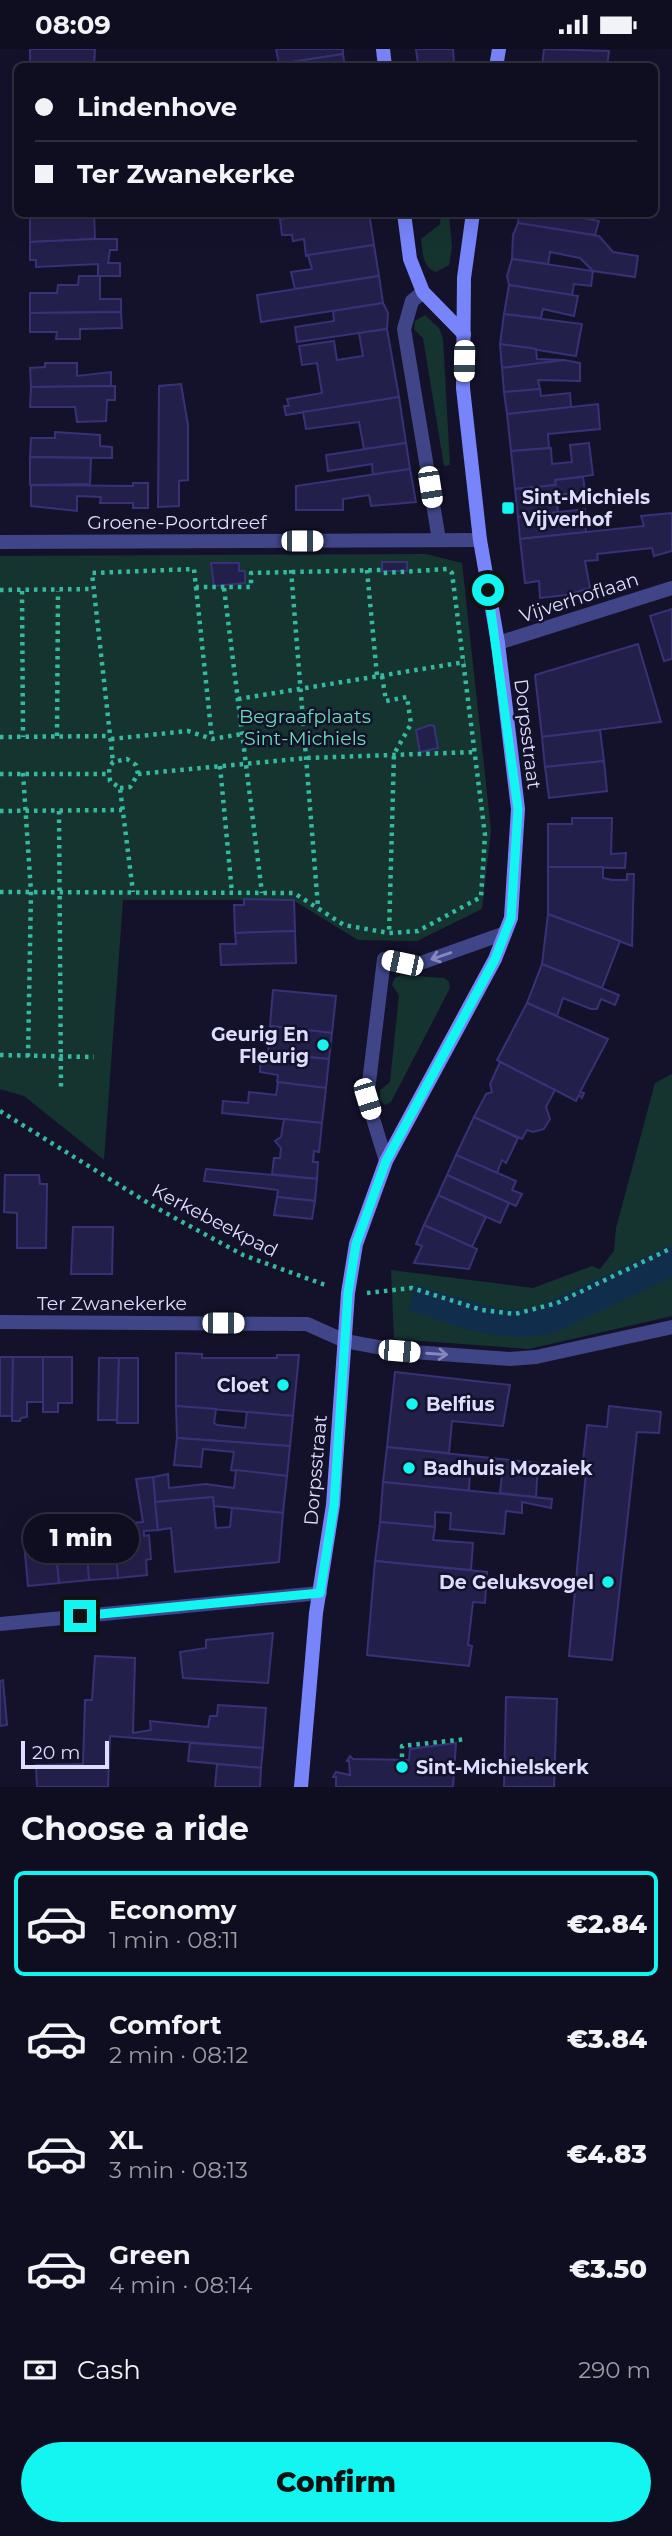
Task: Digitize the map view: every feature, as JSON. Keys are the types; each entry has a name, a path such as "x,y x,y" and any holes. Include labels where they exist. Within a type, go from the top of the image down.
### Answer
{"street":[{"path":"405,217 410,259 423,292 464,334"},
{"name":"Dorpsstraat","path":"301,1787 313,1639 334,1505 348,1293 356,1244 386,1161 495,959 511,918 518,809 498,643 480,540 463,389 464,278 472,217"},
{"path":"423,292 412,301 404,329 439,540"},
{"name":"Groene-Poortdreef","path":"0,542 480,540"},
{"name":"Vijverhoflaan","path":"498,643 672,588"},
{"path":"386,1161 367,1099 384,959 418,964 505,933"},
{"name":"Ter Zwanekerke","path":"0,1322 307,1324 345,1341 399,1351 510,1359 536,1357 672,1327"},
{"path":"0,1624 320,1593"}],"path":[{"path":"113,762 127,759 136,765 138,774 130,787 120,788 110,781 108,774 113,762 92,573 194,569 212,739"},
{"path":"0,892 294,893 344,925 389,933 418,931 481,897 485,835 452,573 448,569 383,573 381,570 291,570 251,573 251,587 196,587"},
{"path":"291,570 318,908"},
{"path":"367,570 379,676 386,701 407,697 411,724 394,754 389,933 384,959"},
{"path":"224,588 262,893"},
{"path":"0,590 92,590"},
{"path":"22,591 23,737"},
{"path":"57,736 58,591"},
{"path":"238,699 465,662"},
{"path":"0,737 111,737 188,731 212,739 242,734"},
{"path":"138,774 307,758 394,754 398,757 476,752"},
{"path":"220,766 232,893"},
{"path":"23,773 32,892 28,1056"},
{"path":"0,774 108,774"},
{"path":"120,788 133,893"},
{"path":"0,811 122,810"},
{"path":"59,811 61,1089"},
{"path":"0,1055 94,1058"},
{"name":"Kerkebeekpad","path":"0,1111 153,1206 243,1255 348,1293 412,1288 482,1310 515,1314 556,1303 672,1248"},
{"path":"402,1757 402,1745 467,1739"}],"green space":[{"path":"441,217 449,217 452,247 449,265 436,272 426,263 421,239 440,224"},
{"path":"425,315 439,328 443,339 450,465 444,466 423,338 414,329 415,321"},
{"name":"Begraafplaats Sint-Michiels","path":"426,554 462,563 491,830 482,909 417,941 358,940 293,900 123,900 104,1160 24,1096 0,1089 0,556"},
{"path":"402,975 444,978 449,982 450,988 391,1102 385,1105 380,1100 380,1090 390,1082 399,995 392,985 395,978"},
{"path":"672,1074 672,1316 529,1349 394,1339 391,1270 533,1288 592,1266 600,1269 614,1251 616,1228 655,1083"}],"water":[{"path":"672,1245 672,1277 559,1331 519,1337 500,1336 408,1310 415,1285 504,1310 535,1308"}],"building":[{"path":"30,49 95,49 94,63 30,63"},
{"path":"276,49 343,49 343,54 279,63"},
{"path":"416,49 453,49 454,63 418,63"},
{"path":"544,49 609,51 608,63 542,63"},
{"path":"343,54 344,63 285,63"},
{"path":"30,217 94,217 95,239 30,242"},
{"path":"370,217 374,245 306,256 304,239 293,241 292,235 282,235 280,219"},
{"path":"519,217 578,217 599,221 595,235 518,223"},
{"path":"518,223 599,236 613,252 638,256 635,277 593,271 580,258 550,252 548,264 512,259 513,235"},
{"path":"117,239 117,250 110,250 108,263 120,263 120,276 98,276 98,264 36,267 36,260 30,260 30,242"},
{"path":"374,245 379,276 295,289 291,272 312,269 308,255"},
{"path":"512,259 593,271 591,286 574,284 572,295 509,285 507,276"},
{"path":"79,276 100,276 100,299 121,299 121,312 30,313 30,293 57,293 58,285 78,285"},
{"path":"379,276 383,303 261,322 257,295"},
{"path":"509,285 578,296 574,316 543,309 541,318 504,314"},
{"path":"383,303 388,313 387,329 297,342 295,327 334,321 333,311"},
{"path":"121,312 122,328 80,329 80,339 56,339 57,332 30,332 30,313"},
{"path":"504,314 582,324 576,356 500,344"},
{"path":"387,329 399,397 286,415 284,406 289,406 287,399 322,393 317,363 302,365 299,346 334,341 337,360 363,356 359,333"},
{"path":"500,344 536,349 537,359 564,360 502,368"},
{"path":"564,360 580,363 580,381 538,380 540,389 504,392 502,368"},
{"path":"45,363 77,363 77,376 111,372 111,386 31,387 30,368 45,367"},
{"path":"181,384 188,425 188,480 179,481 179,506 158,507 159,386"},
{"path":"115,386 115,400 107,400 106,421 77,422 75,407 30,407 31,387"},
{"path":"540,389 541,396 570,393 571,407 507,414 504,392"},
{"path":"399,397 406,443 364,449 359,422 306,429 303,412"},
{"path":"598,404 600,429 548,434 549,448 511,451 507,414"},
{"path":"55,432 100,435 100,446 112,447 112,458 30,457 31,438 55,438"},
{"path":"406,443 410,469 373,475 372,464 328,471 326,455"},
{"path":"589,443 593,475 555,480 556,485 515,489 511,451 551,448 552,464 572,462 570,445"},
{"path":"30,457 91,458 90,484 30,485"},
{"path":"410,469 416,502 371,506 369,495 343,499 343,510 296,510 296,486"},
{"path":"583,477 585,492 556,495 558,512 518,517 515,489 556,485 555,480"},
{"path":"133,483 148,483 148,508 133,508 133,503 100,503 101,497 77,496 77,511 31,506 31,485 133,486"},
{"path":"585,509 586,532 520,539 518,517"},
{"path":"672,513 672,551 654,556 652,548 597,554 598,560 585,561 590,588 567,595 540,598 539,581 525,583 520,539 644,526 641,516"},
{"path":"382,562 407,562 407,571 382,571"},
{"path":"211,563 239,563 239,571 245,571 245,583 214,586"},
{"path":"672,609 672,659 664,661 650,616"},
{"path":"638,644 661,722 542,737 535,675"},
{"path":"434,726 438,748 420,752 416,730"},
{"path":"600,730 604,761 545,767 542,737"},
{"path":"604,761 607,791 549,798 545,767"},
{"path":"572,818 612,818 611,854 626,853 625,868 548,867 548,824 572,824"},
{"path":"548,867 603,867 603,878 612,880 627,880 627,874 634,874 632,946 548,914"},
{"path":"244,899 294,900 295,931 235,933 234,905 244,905"},
{"path":"548,914 620,941 602,988 542,964"},
{"path":"295,931 296,963 221,965 220,944 236,944 235,933"},
{"path":"542,964 619,995 615,1005 601,999 597,1009 591,1009 563,998 557,1016 527,1003"},
{"path":"273,990 336,996 332,1033 270,1026"},
{"path":"527,1003 608,1039 580,1092 584,1093 582,1098 579,1095 576,1101 497,1060"},
{"path":"271,1026 332,1033 329,1059 268,1053"},
{"path":"261,1053 329,1059 326,1088 277,1082 278,1075 260,1072"},
{"path":"500,1062 555,1090 546,1107 550,1119 544,1129 533,1132 527,1130 522,1139 474,1117 486,1094 492,1092 490,1084"},
{"path":"278,1082 326,1088 322,1123 222,1113 223,1101 248,1103 249,1092 276,1095"},
{"path":"474,1117 518,1138 506,1163 502,1160 497,1173 456,1155"},
{"path":"284,1119 322,1123 319,1152 314,1151 313,1162 318,1162 317,1179 272,1174 274,1158 280,1158 281,1148 275,1141 281,1137"},
{"path":"456,1155 516,1181 512,1190 522,1194 516,1206 447,1175"},
{"path":"206,1169 317,1179 315,1201 277,1197 278,1190 204,1181"},
{"path":"5,1175 39,1175 40,1184 47,1184 46,1248 17,1248 17,1213 4,1212"},
{"path":"447,1175 509,1203 500,1223 438,1195"},
{"path":"438,1195 486,1217 472,1247 424,1225"},
{"path":"277,1197 315,1201 312,1219 274,1215"},
{"path":"424,1225 477,1249 469,1269 414,1263 422,1246 416,1244"},
{"path":"73,1227 113,1227 112,1274 71,1274"},
{"path":"176,1353 202,1354 202,1358 277,1358 277,1355 299,1355 293,1416 176,1406"},
{"path":"0,1357 13,1357 12,1416 0,1416"},
{"path":"13,1357 43,1357 43,1402 27,1402 27,1417 21,1418 20,1421 12,1421"},
{"path":"43,1357 72,1357 72,1403 58,1403 58,1412 43,1412"},
{"path":"99,1358 119,1358 117,1420 98,1420"},
{"path":"119,1358 138,1358 138,1423 117,1423"},
{"path":"395,1372 510,1385 503,1426 452,1421 449,1453 387,1447"},
{"path":"176,1406 216,1409 214,1423 217,1425 245,1428 247,1412 293,1416 290,1446 177,1438"},
{"path":"609,1406 661,1412 659,1433 637,1432 612,1660 569,1656 587,1461 583,1461 587,1425 607,1427"},
{"path":"177,1438 290,1446 287,1476 231,1470 234,1452 203,1449 201,1467 174,1465"},
{"path":"387,1447 538,1463 536,1497 500,1493 502,1474 470,1470 469,1491 383,1482"},
{"path":"236,1470 287,1476 283,1513 214,1506 213,1497 155,1502 153,1477 168,1474 169,1488 206,1484 234,1488"},
{"path":"153,1477 158,1530 144,1531 144,1536 149,1535 151,1559 146,1560 147,1575 118,1578 113,1525 143,1522 136,1479"},
{"path":"383,1482 552,1499 551,1508 522,1502 522,1513 506,1511 504,1534 450,1529 451,1513 435,1512 435,1527 380,1522"},
{"path":"213,1497 216,1528 230,1527 232,1508 283,1513 279,1562 175,1572 171,1528 158,1530 155,1502"},
{"path":"97,1517 99,1535 114,1533 118,1578 89,1580 83,1519"},
{"path":"67,1522 70,1543 86,1541 89,1580 59,1583 52,1523"},
{"path":"380,1522 435,1527 433,1540 473,1543 471,1570 375,1561"},
{"path":"53,1529 59,1583 28,1586 23,1532"},
{"path":"375,1561 487,1572 485,1603 473,1602 468,1645 472,1646 469,1666 367,1655"},
{"path":"273,1633 268,1683 183,1678 180,1652 206,1648 206,1640"},
{"path":"95,1656 135,1658 133,1733 151,1730 150,1721 208,1727 210,1716 217,1716 218,1705 266,1708 263,1748 110,1736 108,1787 37,1787 36,1765 83,1764 85,1700 92,1700"},
{"path":"3,1680 7,1725 0,1726 0,1681"},
{"path":"506,1697 557,1699 554,1787 504,1787"},
{"path":"190,1743 263,1748 261,1768 188,1761"},
{"name":"Sint-Michielskerk","path":"456,1743 453,1787 336,1787 336,1777 333,1777 336,1772 350,1775 347,1761 350,1756 353,1759 409,1760 410,1749"},
{"path":"217,1764 261,1768 260,1787 215,1787"}],"place":[{"name":"Sint-Michiels Vijverhof","path":"508,508"},
{"name":"Geurig En Fleurig","path":"323,1045"},
{"name":"Cloet","path":"283,1385"},
{"name":"Belfius","path":"412,1404"},
{"name":"Badhuis Mozaiek","path":"409,1468"},
{"name":"De Geluksvogel","path":"608,1582"},
{"name":"Sint-Michielskerk","path":"402,1767"}],"route":[{"path":"80,1616 320,1593 334,1505 348,1293 356,1244 370,1199 386,1161 495,959 511,918 518,809 498,643 488,590"}]}
